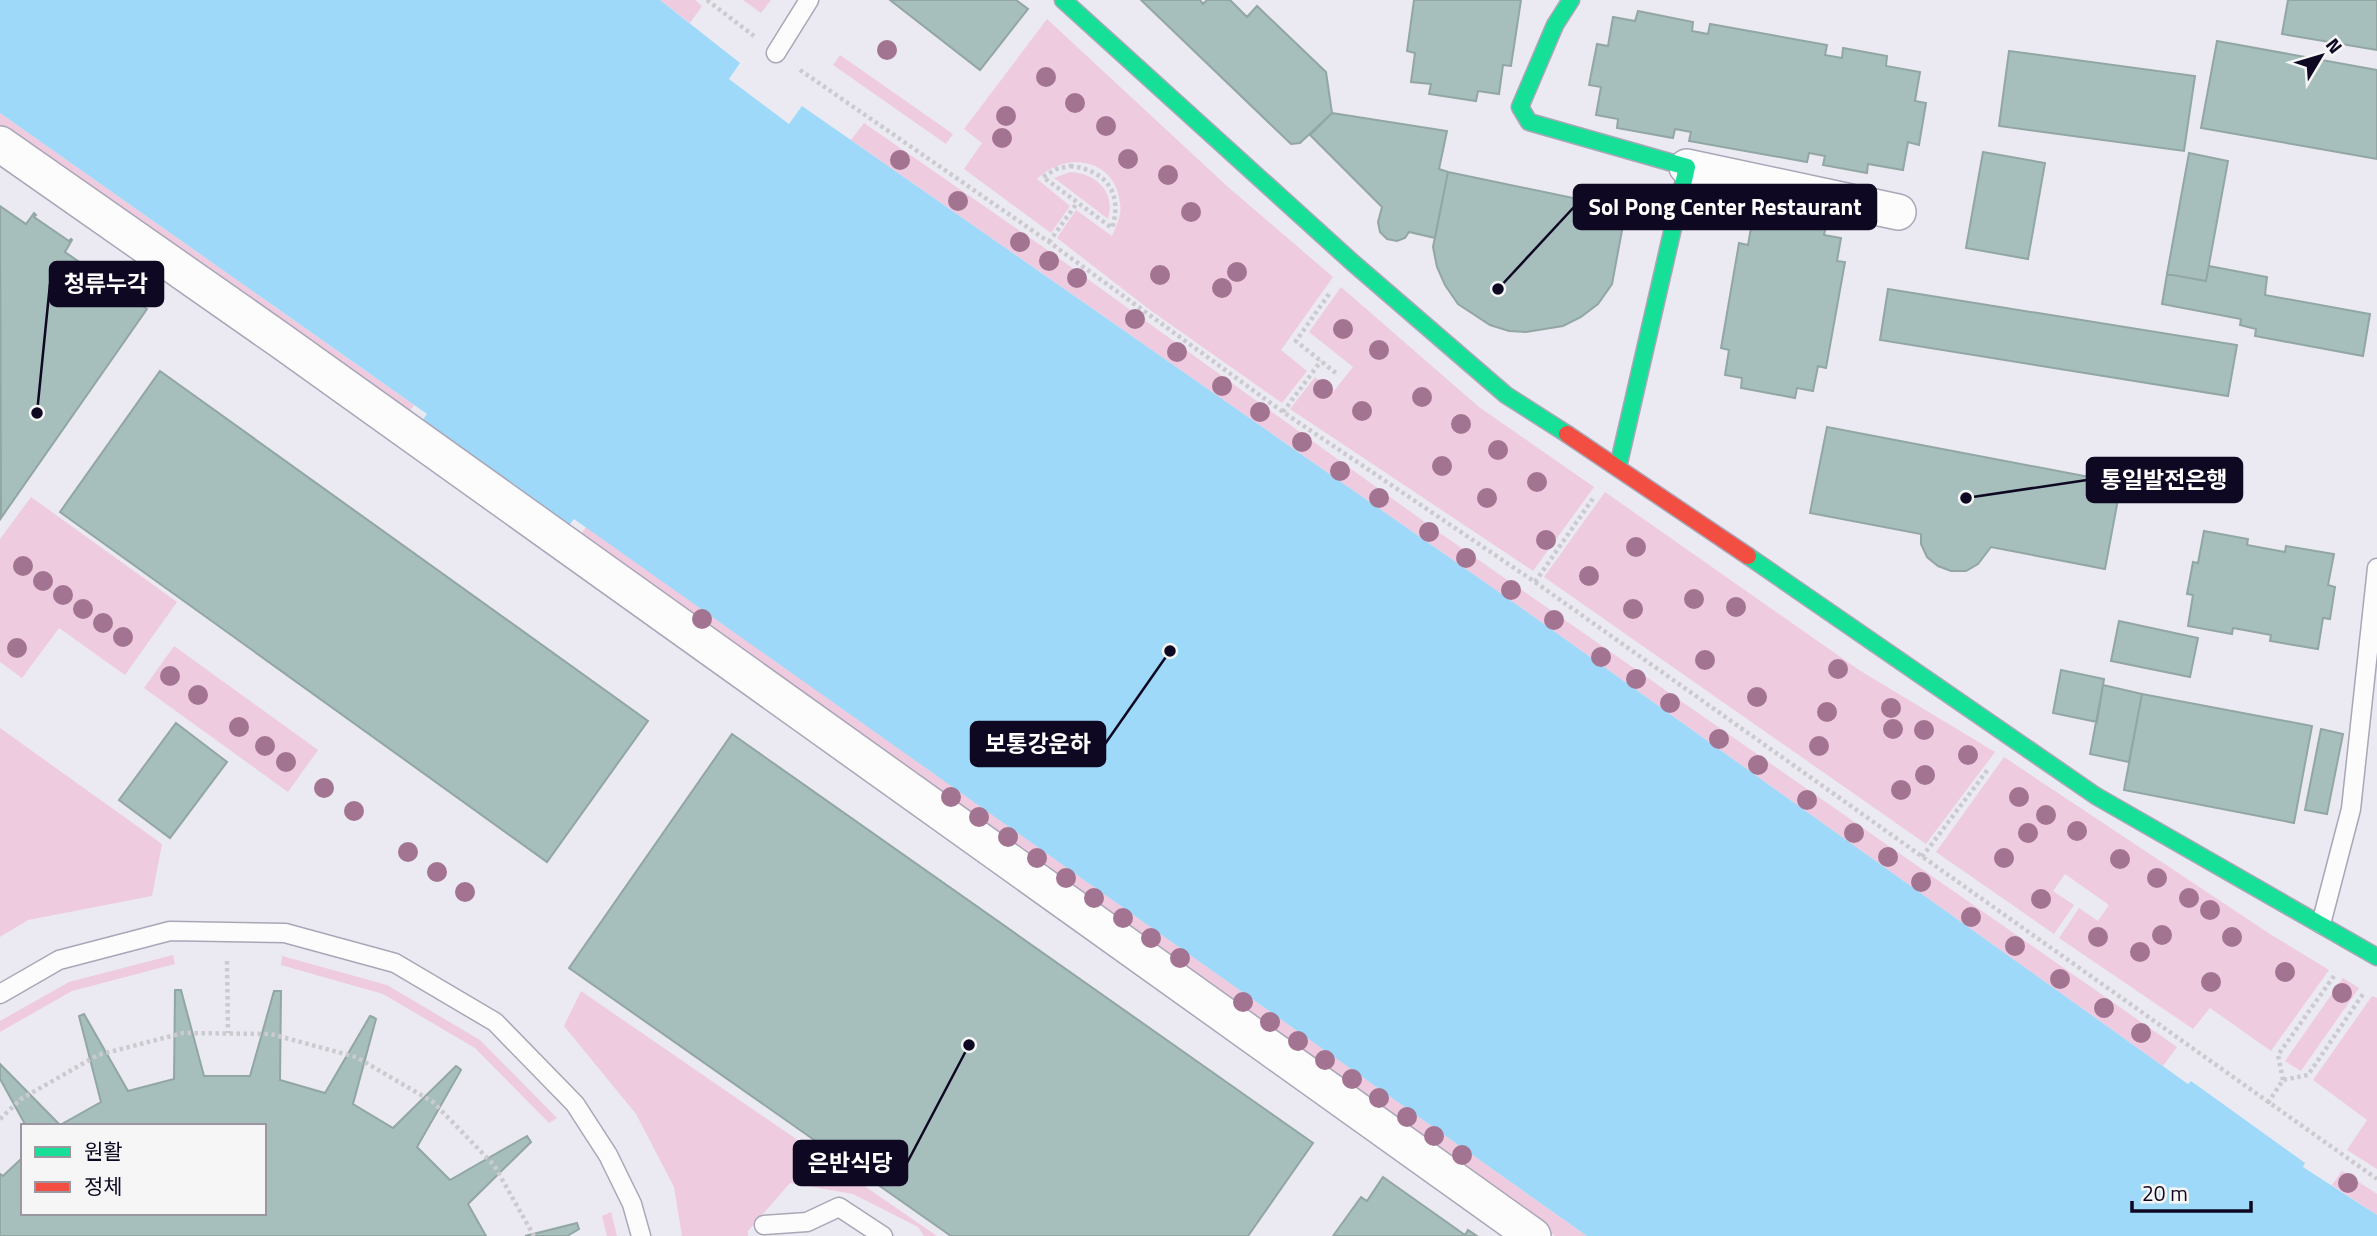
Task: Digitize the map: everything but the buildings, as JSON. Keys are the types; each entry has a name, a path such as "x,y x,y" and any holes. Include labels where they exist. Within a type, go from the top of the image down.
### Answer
{"street":[{"path":"1063,0 1352,262 1506,396 1618,467 2096,796 2377,957"},
{"path":"1571,0 1555,25 1520,107 1529,122 1687,167 1898,212"},
{"path":"0,144 280,340 1533,1236"},
{"path":"1618,467 1687,167"}],"lane":[{"path":"776,53 809,0"},
{"path":"2321,925 2351,809 2377,568"},
{"path":"0,994 59,960 170,932 285,933 395,963 495,1022 575,1104 608,1155 632,1204 641,1236"},
{"path":"765,1225 807,1222 839,1207 883,1236"}],"path":[{"path":"706,0 776,53 1049,242 1283,412 1535,582 2377,1179"},
{"path":"1070,166 1086,167 1099,174 1109,185 1115,200 1116,215 1112,228 1077,203 1043,177 1056,169 1070,166"},
{"path":"1049,242 1077,203"},
{"path":"1337,374 1296,341 1352,262"},
{"path":"1283,412 1321,361"},
{"path":"1922,857 1992,765"},
{"path":"227,957 228,1033"},
{"path":"2268,1103 2283,1080 2278,1055 2337,971"},
{"path":"2283,1080 2308,1075 2367,988"},
{"path":"0,1119 22,1098 97,1055 183,1033 271,1034 356,1057 433,1102 494,1165 534,1236"}],"shaded area":[{"path":"660,0 695,0 702,6 690,23"},
{"path":"743,0 771,0 761,13"},
{"path":"1047,19 1228,187 1333,277 1281,350 1307,371 1282,403 1150,310 1057,238 1076,210 1112,236 1119,217 1120,204 1117,189 1110,177 1100,169 1075,162 1062,164 1037,179 1070,206 1051,233 964,169 982,143 964,129"},
{"path":"840,55 953,134 946,144 833,65"},
{"path":"0,113 414,405 405,418 0,130"},
{"path":"864,123 1046,249 1440,533 2177,1047 2163,1066 1506,597 851,140"},
{"path":"1070,172 1088,176 1102,186 1109,200 1108,219 1054,178"},
{"path":"1341,287 1479,407 1594,487 1533,571 1290,409 1315,377 1333,392 1353,367 1309,332"},
{"path":"1605,492 1859,670 1995,752 1926,844 1544,577"},
{"path":"31,497 177,602 125,675 59,628 22,678 0,662 0,539"},
{"path":"586,527 1587,1236 1555,1236 1519,1211 577,540"},
{"path":"174,646 318,750 288,792 144,688"},
{"path":"0,728 162,844 152,896 28,920 0,937"},
{"path":"2004,757 2270,934 2329,970 2271,1051 2210,1008 2193,1029 2059,938 2079,908 2098,921 2109,905 2065,874 2053,891 2074,905 2054,934 1936,852"},
{"path":"173,955 175,964 72,991 0,1032 0,1021 69,982"},
{"path":"282,956 387,985 480,1040 557,1118 549,1123 475,1048 383,994 281,965"},
{"path":"2343,978 2359,988 2301,1071 2285,1061"},
{"path":"581,991 937,1236 924,1236 918,1227 853,1194 790,1183 748,1231 748,1236 682,1236 674,1187 636,1114 564,1026"},
{"path":"2372,996 2377,998 2377,1169 2347,1150 2367,1120 2313,1080"},
{"path":"2342,1171 2377,1194 2377,1215 2332,1185"},
{"path":"611,1212 617,1236 607,1236 602,1216"}],"water":[{"path":"0,0 660,0 740,63 729,79 789,124 802,106 1506,597 2188,1084 2191,1081 2305,1163 2303,1167 2377,1215 2377,1236 1587,1236 574,519 569,525 422,421 427,414 0,113"}],"traffic: fast":[{"path":"1063,0 1352,262 1506,395 1567,434"},
{"path":"1571,0 1555,25 1520,107 1529,122 1687,167 1618,467"},
{"path":"1748,556 2096,796 2377,957"}],"traffic: jam":[{"path":"1567,434 1748,556"}],"place":[{"name":"Sol Pong Center Restaurant","path":"1498,289"},
{"name":"청류누각","path":"37,413"},
{"name":"통일발전은행","path":"1966,498"},
{"name":"보통강운하","path":"1170,651"},
{"name":"은반식당","path":"969,1045"}]}
